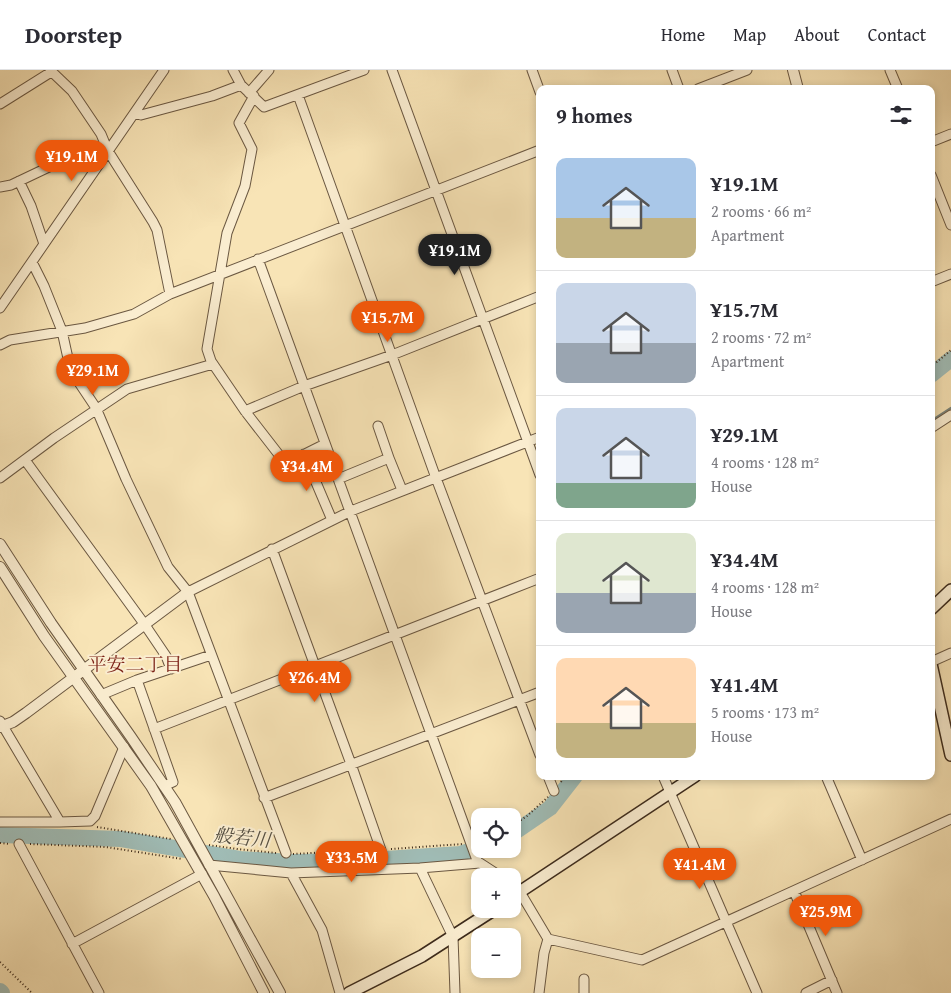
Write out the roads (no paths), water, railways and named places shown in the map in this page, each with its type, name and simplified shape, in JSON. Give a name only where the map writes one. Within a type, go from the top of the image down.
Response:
[{"type":"main road","points":[[935,605],[951,590]]},
{"type":"main road","points":[[935,681],[951,755]]},
{"type":"main road","points":[[521,887],[689,780]]},
{"type":"main road","points":[[349,993],[422,956],[481,918]]},
{"type":"street","points":[[0,308],[164,70]]},
{"type":"street","points":[[233,70],[241,85],[264,107],[364,70]]},
{"type":"street","points":[[270,70],[252,94],[240,123],[252,149],[244,186],[227,233],[207,349],[213,364],[245,411],[283,460],[304,454],[325,444]]},
{"type":"street","points":[[392,70],[536,464]]},
{"type":"street","points":[[532,70],[537,85]]},
{"type":"street","points":[[672,70],[678,85]]},
{"type":"street","points":[[708,85],[747,70]]},
{"type":"street","points":[[793,70],[797,85]]},
{"type":"street","points":[[890,70],[896,85]]},
{"type":"street","points":[[0,104],[51,71],[72,90],[101,134],[108,151],[156,230],[170,294]]},
{"type":"street","points":[[136,113],[141,115],[212,96],[241,85]]},
{"type":"street","points":[[298,95],[436,478],[536,745]]},
{"type":"street","points":[[935,140],[951,134]]},
{"type":"street","points":[[0,186],[11,185],[51,166],[108,151]]},
{"type":"street","points":[[0,345],[10,340],[85,328],[134,314],[170,294],[219,274],[536,152]]},
{"type":"street","points":[[20,181],[44,244]]},
{"type":"street","points":[[935,185],[951,225]]},
{"type":"street","points":[[258,259],[478,863]]},
{"type":"street","points":[[32,262],[62,331],[69,363],[78,381],[96,408],[150,532],[168,567],[188,592],[286,854]]},
{"type":"street","points":[[935,280],[951,274]]},
{"type":"street","points":[[245,411],[304,386],[536,298]]},
{"type":"street","points":[[0,478],[96,408],[127,388],[213,364]]},
{"type":"street","points":[[935,425],[951,415]]},
{"type":"street","points":[[378,426],[402,490]]},
{"type":"street","points":[[60,822],[1,725],[20,717],[188,592],[351,511],[536,439]]},
{"type":"street","points":[[304,454],[332,520]]},
{"type":"street","points":[[338,479],[389,458]]},
{"type":"street","points":[[25,460],[145,625],[166,656],[171,669]]},
{"type":"street","points":[[0,544],[83,671],[164,786],[280,993]]},
{"type":"street","points":[[272,549],[352,764],[381,850]]},
{"type":"street","points":[[0,567],[44,636],[150,786],[194,859],[264,993]]},
{"type":"street","points":[[154,729],[536,580]]},
{"type":"street","points":[[935,661],[951,653]]},
{"type":"street","points":[[100,695],[137,680],[211,655]]},
{"type":"street","points":[[137,680],[172,782],[164,786]]},
{"type":"street","points":[[264,798],[536,694]]},
{"type":"street","points":[[0,822],[90,822],[95,816],[124,747]]},
{"type":"street","points":[[550,780],[554,791]]},
{"type":"street","points":[[665,780],[757,993]]},
{"type":"street","points":[[828,780],[862,860]]},
{"type":"street","points":[[521,900],[548,939],[642,960],[951,819]]},
{"type":"street","points":[[19,844],[99,993]]},
{"type":"street","points":[[207,862],[291,873],[420,868],[478,863],[488,868]]},
{"type":"street","points":[[420,868],[452,937],[455,993]]},
{"type":"street","points":[[291,873],[322,930],[340,993]]},
{"type":"street","points":[[72,944],[202,874]]},
{"type":"street","points":[[794,891],[837,993]]},
{"type":"street","points":[[539,993],[544,953],[548,939]]},
{"type":"street","points":[[584,979],[584,993]]},
{"type":"street","points":[[806,993],[832,980]]},
{"type":"waterway","name":"般若川","points":[[935,372],[951,359]]},
{"type":"waterway","points":[[935,418],[951,408]]},
{"type":"waterway","name":"般若川","points":[[521,828],[550,808],[572,780]]},
{"type":"waterway","name":"般若川","points":[[0,835],[121,839],[240,859],[293,862],[355,861],[460,854],[471,850]]},
{"type":"district","name":"平安二丁目","points":[[135,664]]}]
